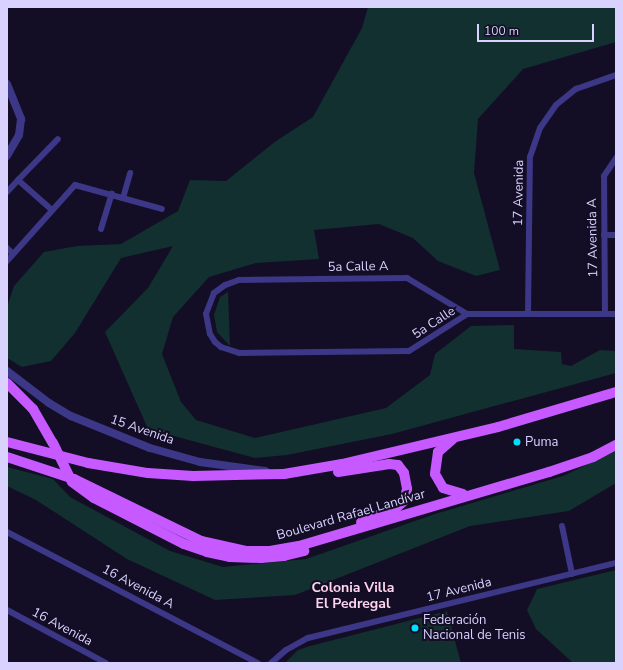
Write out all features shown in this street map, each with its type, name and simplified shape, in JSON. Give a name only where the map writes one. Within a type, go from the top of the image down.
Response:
[{"type":"main road","points":[[7,383],[38,416],[68,477],[79,489],[184,544],[223,556],[273,558],[304,551],[330,541],[339,534]]},
{"type":"main road","points":[[7,442],[94,464],[148,473],[193,476],[284,474],[314,470],[498,427],[616,392]]},
{"type":"main road","points":[[456,437],[438,452],[435,474],[439,483],[449,492],[469,494]]},
{"type":"main road","name":"Boulevard Rafael Landívar","points":[[7,457],[74,479],[201,541],[224,548],[247,551],[270,551],[339,534],[469,494],[549,472],[594,457],[616,444]]},
{"type":"main road","points":[[314,470],[336,472],[389,464],[398,465],[403,470],[407,489],[404,501],[397,507],[364,519],[350,530]]},
{"type":"street","name":"17 Avenida","points":[[528,314],[530,157],[540,128],[556,104],[576,89],[616,75]]},
{"type":"street","points":[[7,84],[21,119],[19,135],[7,156]]},
{"type":"street","points":[[7,192],[58,139]]},
{"type":"street","name":"17 Avenida A","points":[[605,314],[604,176],[614,161]]},
{"type":"street","points":[[123,198],[130,173]]},
{"type":"street","points":[[18,180],[52,210]]},
{"type":"street","points":[[7,261],[75,185],[162,209]]},
{"type":"street","points":[[101,229],[112,194]]},
{"type":"street","points":[[604,235],[616,235]]},
{"type":"street","points":[[7,248],[13,254]]},
{"type":"street","name":"5a Calle A","points":[[239,353],[221,347],[215,342],[210,334],[206,314],[214,293],[225,285],[238,280],[407,278],[467,314]]},
{"type":"street","name":"5a Calle","points":[[239,353],[409,351],[467,314],[616,314]]},
{"type":"street","name":"15 Avenida","points":[[7,371],[49,403],[71,416],[150,448],[200,462],[284,474]]},
{"type":"street","points":[[562,526],[572,574]]},
{"type":"street","name":"16 Avenida A","points":[[7,532],[258,663]]},
{"type":"street","name":"17 Avenida","points":[[271,663],[286,650],[308,638],[616,563]]},
{"type":"street","name":"16 Avenida","points":[[7,610],[106,663]]},
{"type":"green space","points":[[368,7],[616,7],[616,42],[523,69],[478,119],[474,173],[500,270],[476,276],[438,261],[413,238],[379,224],[314,230],[319,259],[256,263],[209,277],[173,317],[162,354],[181,402],[196,420],[255,438],[386,408],[430,375],[435,354],[471,326],[514,325],[514,349],[561,352],[562,364],[571,366],[600,350],[616,351],[616,373],[392,434],[287,455],[255,458],[148,429],[105,332],[148,288],[173,246],[121,258],[75,333],[51,361],[22,367],[7,358],[7,307],[14,286],[44,252],[77,246],[121,244],[178,211],[190,180],[226,181],[276,141],[313,117],[362,28]]},
{"type":"green space","points":[[228,292],[230,346],[217,332],[214,315],[220,297]]},
{"type":"green space","points":[[616,451],[616,483],[569,511],[470,526],[295,595],[215,600],[127,559],[36,500],[7,486],[7,467],[53,479],[70,497],[170,551],[223,567],[306,559],[435,514],[563,476]]},
{"type":"green space","points":[[616,570],[616,663],[573,663],[536,629],[527,610],[537,589]]},
{"type":"green space","name":"Federación Nacional de Tenis","points":[[447,611],[461,663],[285,663],[298,650],[310,646]]},
{"type":"place","name":"Puma","points":[[517,442]]},
{"type":"place","name":"Federación Nacional de Tenis","points":[[415,628]]},
{"type":"district","name":"Colonia Villa El Pedregal","points":[[353,596]]}]
